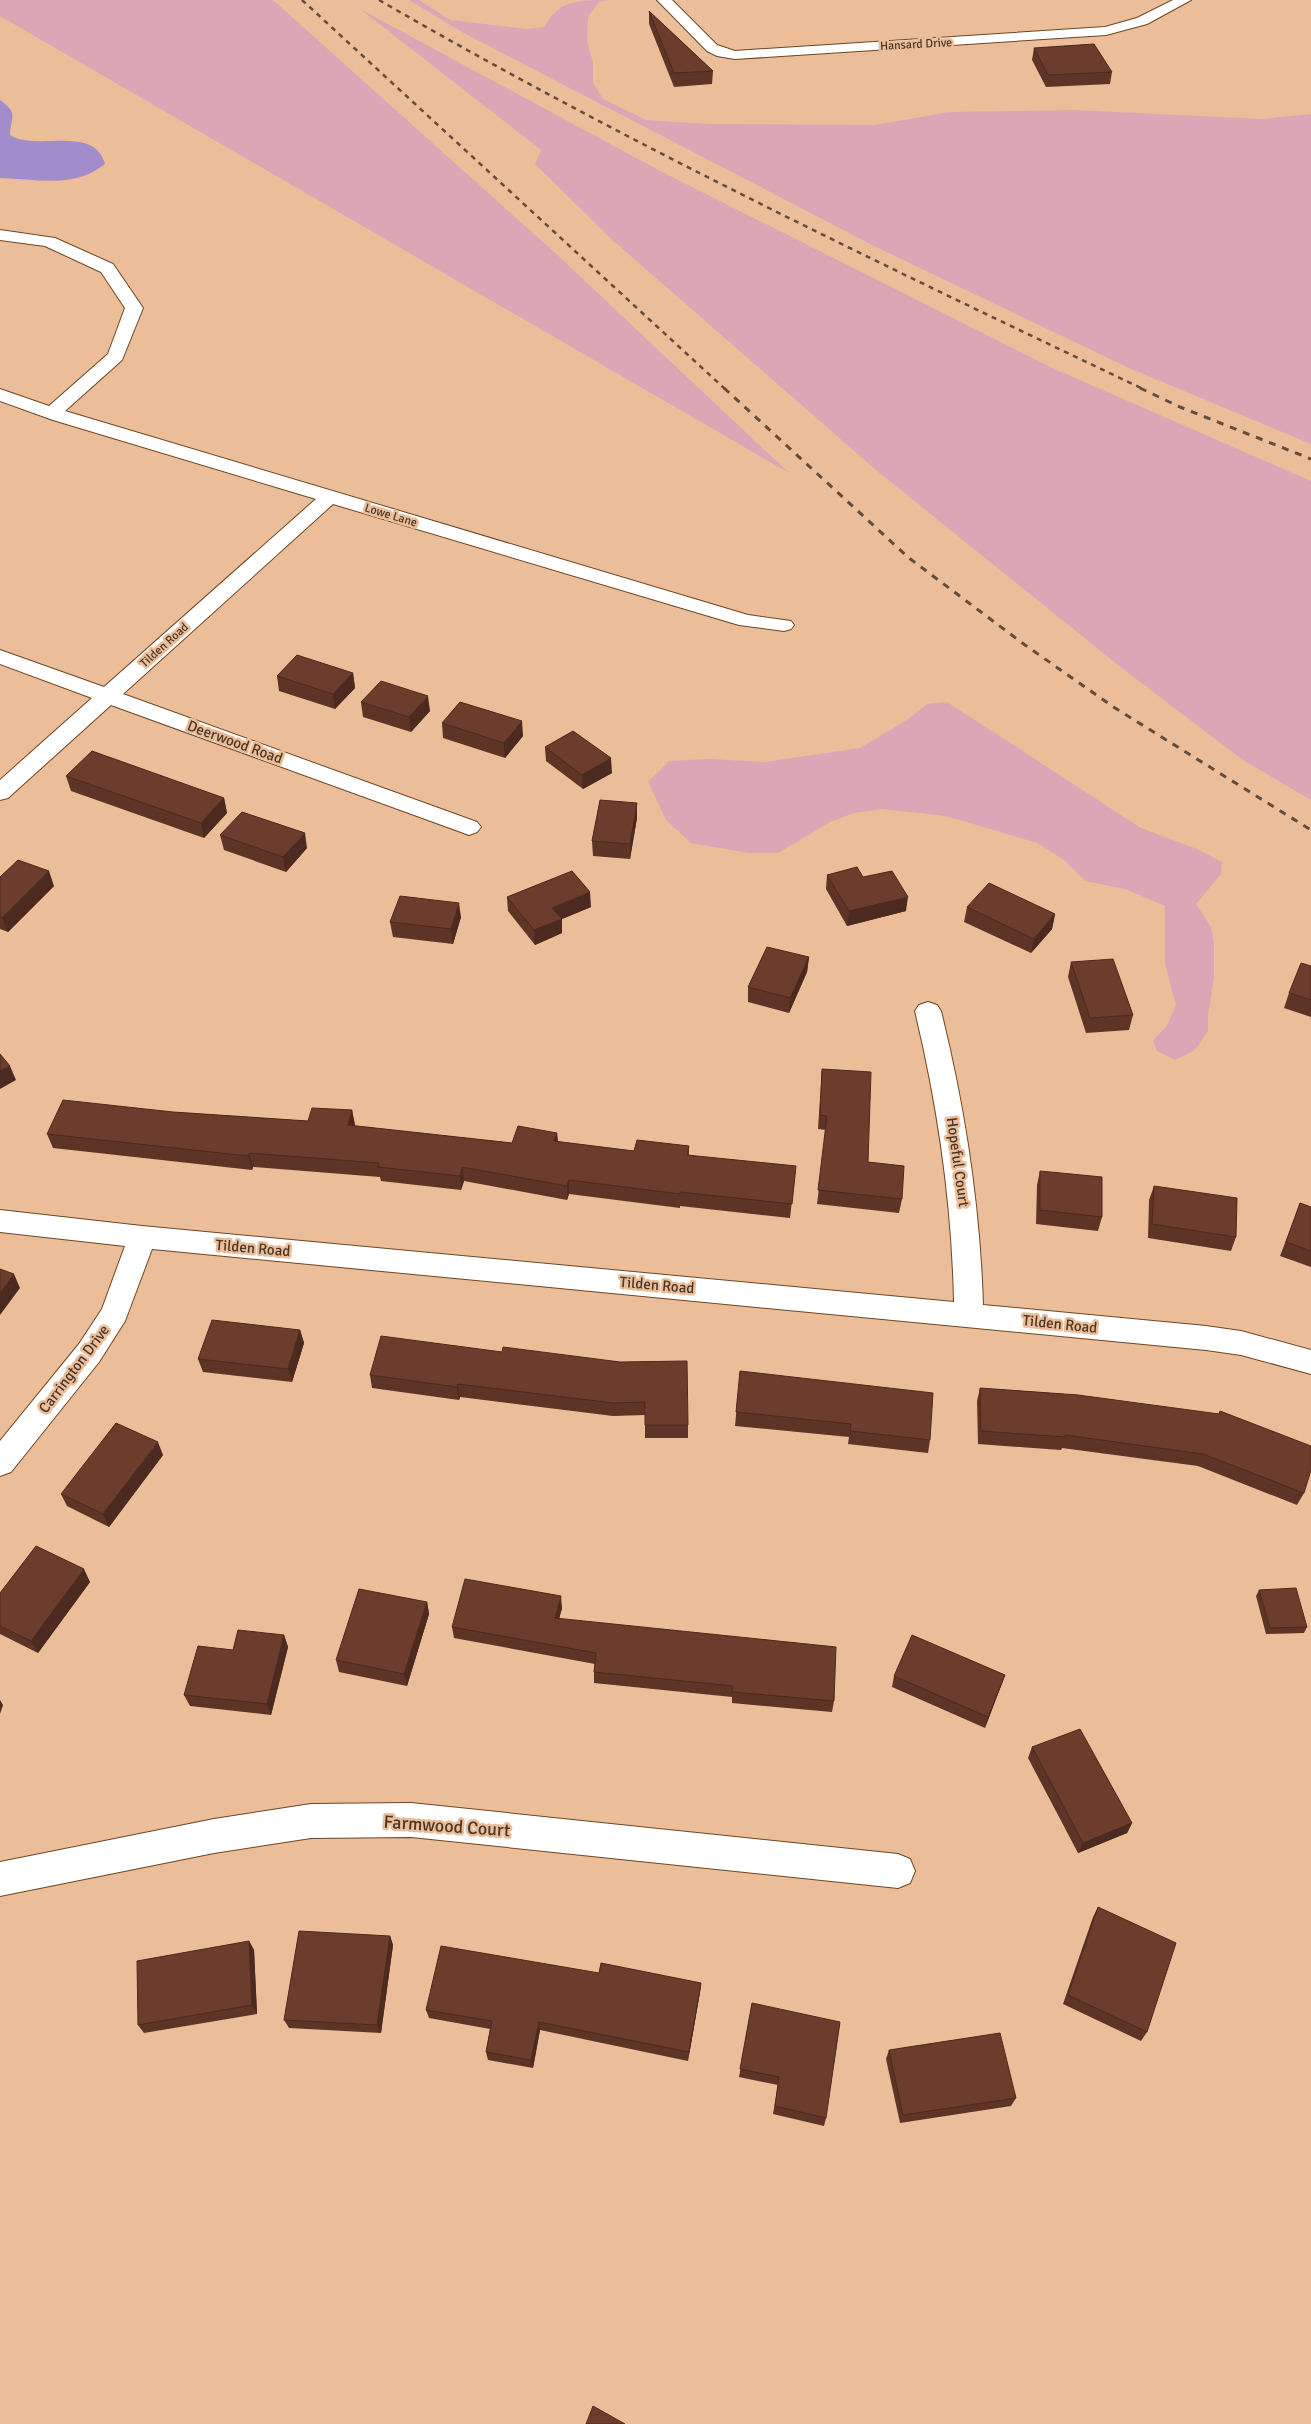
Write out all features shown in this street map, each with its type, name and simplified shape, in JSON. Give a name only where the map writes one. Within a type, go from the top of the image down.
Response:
[{"type":"street","name":"Hansard Drive","points":[[664,0],[712,48],[722,54],[735,56],[1106,31],[1142,21],[1184,0]]},
{"type":"street","points":[[0,235],[49,242],[107,268],[134,308],[116,356],[52,412]]},
{"type":"street","name":"Lowe Lane","points":[[0,395],[746,622],[784,625]]},
{"type":"street","name":"Tilden Road","points":[[0,793],[329,496]]},
{"type":"street","name":"Deerwood Road","points":[[0,658],[469,827]]},
{"type":"street","name":"Hopeful Court","points":[[928,1011],[946,1079],[965,1206],[969,1315]]},
{"type":"street","name":"Tilden Road","points":[[0,1221],[142,1237],[1206,1338],[1241,1343],[1311,1362]]},
{"type":"street","name":"Carrington Drive","points":[[0,1463],[89,1353],[115,1313],[142,1237]]},
{"type":"street","name":"Farmwood Court","points":[[0,1879],[214,1836],[311,1821],[411,1820],[898,1872]]},
{"type":"shaded area","points":[[0,0],[273,0],[553,251],[789,473],[0,16]]},
{"type":"shaded area","points":[[409,0],[419,0],[450,20],[527,29],[545,27],[556,11],[571,3],[588,0],[609,0],[599,2],[588,17],[587,39],[593,63],[593,83],[603,99],[646,120],[710,124],[875,125],[949,112],[1076,110],[1261,119],[1311,114],[1311,444],[1129,368],[874,246],[462,32]]},
{"type":"shaded area","points":[[360,9],[664,173],[1057,370],[1311,481],[1311,800],[1243,760],[1123,669],[876,470],[609,237],[535,164],[541,150]]},
{"type":"shaded area","points":[[0,100],[12,112],[10,135],[34,141],[77,142],[89,145],[99,152],[105,164],[93,172],[68,180],[42,181],[0,178]]},
{"type":"shaded area","points":[[947,702],[1141,828],[1197,849],[1222,862],[1221,874],[1196,904],[1211,927],[1214,943],[1214,977],[1208,1015],[1208,1031],[1195,1050],[1175,1060],[1157,1051],[1153,1040],[1167,1026],[1176,1005],[1165,964],[1165,906],[1125,889],[1085,881],[1064,860],[1037,843],[946,816],[882,809],[854,813],[832,821],[778,853],[748,853],[691,843],[666,820],[648,782],[669,761],[709,759],[765,762],[860,748],[907,720],[927,704]]},
{"type":"building","points":[[649,11],[713,71],[674,73]]},
{"type":"building","points":[[1094,44],[1112,72],[1048,75],[1034,48]]},
{"type":"building","points":[[297,655],[353,673],[333,694],[277,676]]},
{"type":"building","points":[[381,681],[428,696],[409,717],[361,702]]},
{"type":"building","points":[[460,702],[522,721],[504,743],[442,723]]},
{"type":"building","points":[[573,731],[611,758],[582,775],[545,747]]},
{"type":"building","points":[[92,751],[224,798],[201,823],[66,776]]},
{"type":"building","points":[[600,800],[637,803],[630,844],[592,841]]},
{"type":"building","points":[[242,812],[305,833],[283,857],[220,835]]},
{"type":"building","points":[[18,860],[49,871],[2,918],[0,917],[0,877]]},
{"type":"building","points":[[857,867],[863,877],[892,871],[908,897],[849,911],[827,875]]},
{"type":"building","points":[[572,871],[590,892],[552,908],[562,919],[534,930],[507,897]]},
{"type":"building","points":[[989,883],[1055,914],[1034,939],[967,907]]},
{"type":"building","points":[[400,896],[459,903],[451,929],[390,922]]},
{"type":"building","points":[[767,947],[809,957],[790,998],[748,987]]},
{"type":"building","points":[[1113,959],[1133,1015],[1090,1018],[1071,962]]},
{"type":"building","points":[[1301,963],[1311,966],[1311,1000],[1289,993]]},
{"type":"building","points":[[0,1054],[10,1066],[0,1071]]},
{"type":"building","points":[[822,1069],[871,1072],[868,1162],[904,1166],[902,1199],[818,1190],[827,1116],[820,1115]]},
{"type":"building","points":[[63,1100],[173,1112],[308,1121],[312,1108],[352,1110],[348,1125],[512,1143],[518,1126],[557,1133],[554,1141],[634,1151],[637,1140],[689,1146],[687,1155],[796,1166],[792,1204],[680,1192],[680,1194],[569,1180],[567,1186],[462,1167],[460,1176],[378,1167],[379,1163],[249,1153],[248,1156],[47,1134]]},
{"type":"building","points":[[1040,1171],[1102,1177],[1102,1217],[1040,1210]]},
{"type":"building","points":[[1154,1186],[1237,1198],[1236,1237],[1152,1224]]},
{"type":"building","points":[[1300,1203],[1311,1207],[1311,1251],[1286,1242]]},
{"type":"building","points":[[0,1269],[14,1274],[0,1293]]},
{"type":"building","points":[[212,1320],[300,1330],[288,1369],[198,1359]]},
{"type":"building","points":[[381,1336],[502,1352],[503,1347],[620,1362],[687,1361],[688,1425],[645,1425],[645,1402],[613,1403],[458,1384],[457,1387],[370,1375]]},
{"type":"building","points":[[740,1371],[933,1393],[930,1440],[850,1431],[851,1424],[736,1412]]},
{"type":"building","points":[[980,1388],[1078,1395],[1219,1414],[1220,1411],[1311,1446],[1311,1470],[1304,1493],[1203,1454],[1065,1435],[1065,1437],[981,1431]]},
{"type":"building","points":[[116,1423],[158,1442],[103,1514],[61,1494]]},
{"type":"building","points":[[36,1546],[84,1569],[31,1641],[0,1626],[0,1593]]},
{"type":"building","points":[[465,1579],[561,1596],[555,1618],[836,1647],[834,1701],[732,1692],[733,1686],[594,1672],[596,1653],[452,1627]]},
{"type":"building","points":[[1296,1588],[1307,1627],[1270,1628],[1259,1590]]},
{"type":"building","points":[[359,1589],[427,1602],[404,1674],[336,1660]]},
{"type":"building","points":[[238,1630],[284,1635],[267,1704],[184,1695],[198,1646],[233,1650]]},
{"type":"building","points":[[912,1635],[1005,1675],[988,1717],[894,1676]]},
{"type":"building","points":[[1080,1729],[1132,1823],[1083,1843],[1032,1747]]},
{"type":"building","points":[[1098,1907],[1176,1943],[1147,2032],[1068,1995]]},
{"type":"building","points":[[299,1931],[390,1936],[377,2025],[284,2020]]},
{"type":"building","points":[[249,1941],[252,2005],[138,2025],[137,1961]]},
{"type":"building","points":[[441,1946],[599,1973],[601,1963],[701,1983],[689,2052],[539,2022],[531,2060],[486,2052],[492,2021],[426,2010]]},
{"type":"building","points":[[752,2003],[840,2022],[826,2118],[775,2106],[779,2077],[740,2069]]},
{"type":"building","points":[[1000,2033],[1016,2098],[903,2115],[889,2050]]},
{"type":"building","points":[[593,2406],[625,2424],[586,2424]]},
{"type":"railway","points":[[302,0],[725,389]]},
{"type":"railway","points":[[379,0],[566,104],[757,202],[1143,389]]},
{"type":"railway","points":[[724,388],[909,558],[1025,645],[1115,708],[1311,830]]},
{"type":"railway","points":[[1140,388],[1180,407],[1311,459]]}]
